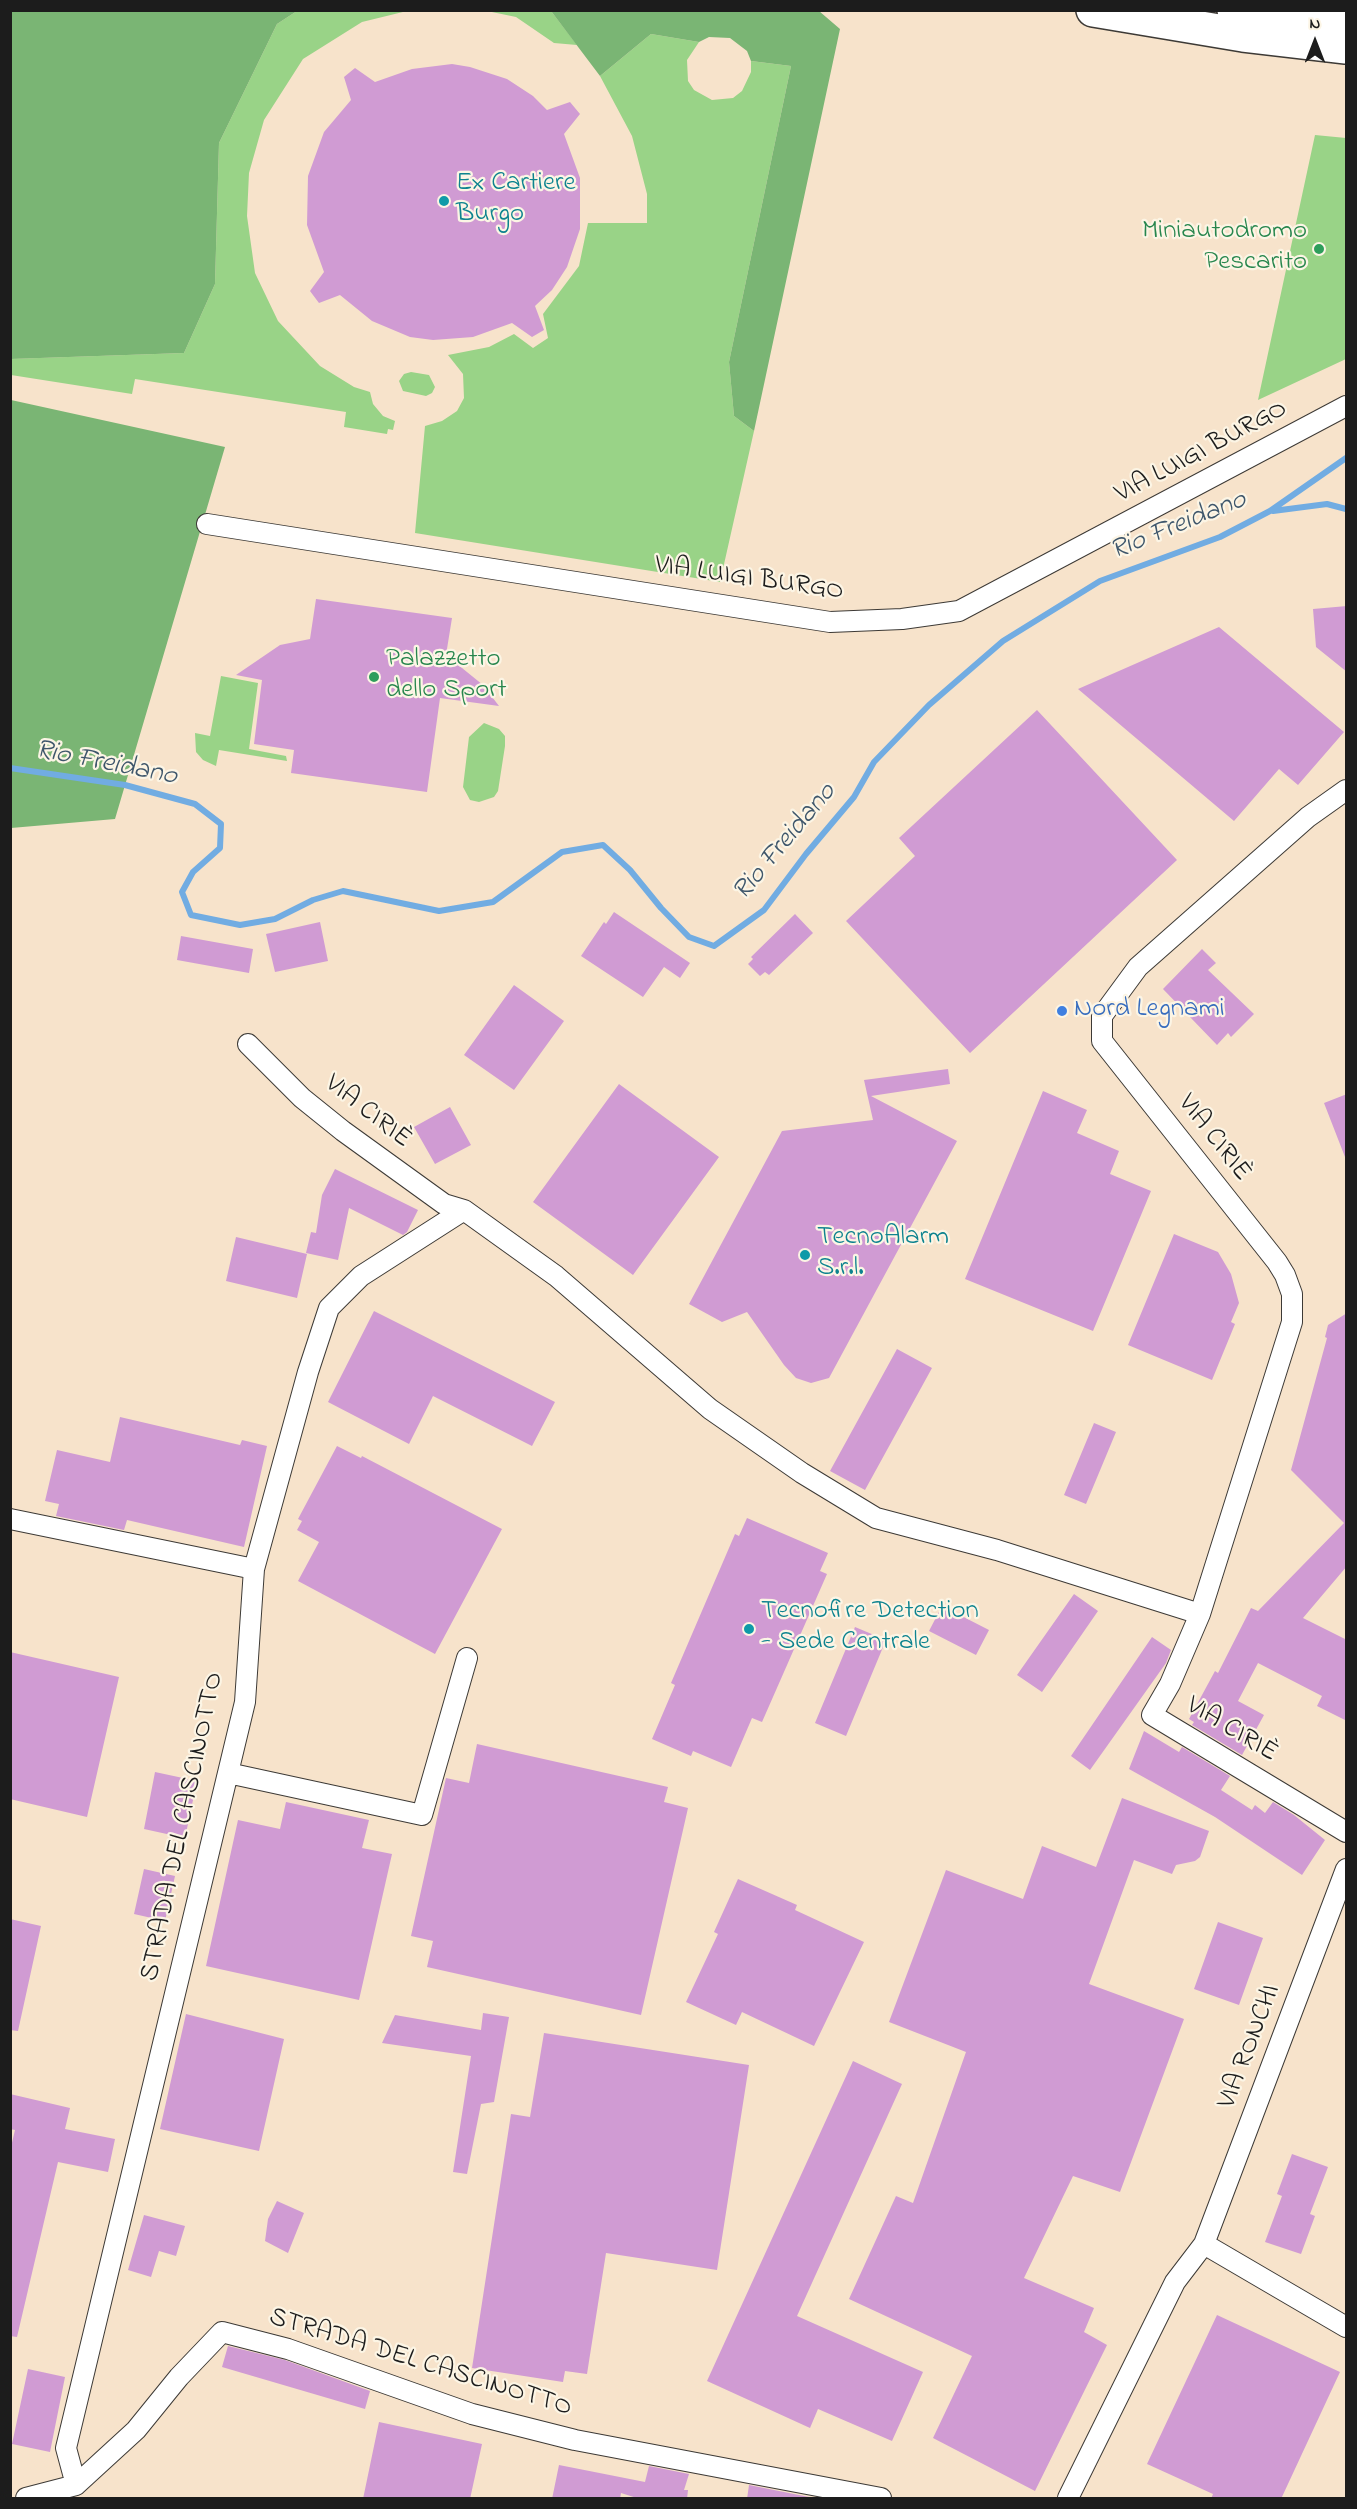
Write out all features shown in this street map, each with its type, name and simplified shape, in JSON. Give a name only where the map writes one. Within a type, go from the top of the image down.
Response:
[{"type":"highway","points":[[1093,10],[1243,35],[1347,47]]},
{"type":"highway","points":[[1234,10],[1347,23]]},
{"type":"street","name":"VIA LUIGI BURGO","points":[[207,524],[830,622],[902,619],[959,611],[1347,406]]},
{"type":"street","name":"VIA CIRIÈ","points":[[1347,790],[1308,817],[1138,967],[1102,1016],[1102,1041],[1277,1262],[1286,1275],[1292,1294],[1292,1322],[1200,1614],[1170,1684],[1152,1715],[1347,1832]]},
{"type":"street","name":"VIA CIRIÈ","points":[[248,1044],[302,1098],[342,1131],[444,1204],[464,1210],[556,1276],[710,1409],[802,1473],[876,1518],[997,1551],[1200,1614]]},
{"type":"street","name":"STRADA DEL CASCINOTTO","points":[[76,2485],[66,2448],[245,1702],[254,1569],[308,1372],[329,1308],[361,1276],[464,1210]]},
{"type":"street","points":[[10,1519],[254,1569]]},
{"type":"street","points":[[228,1773],[422,1815],[467,1658]]},
{"type":"street","name":"VIA RONCHI","points":[[1204,2244],[1346,1873]]},
{"type":"street","points":[[1068,2499],[1175,2282],[1204,2244],[1347,2327]]},
{"type":"street","name":"STRADA DEL CASCINOTTO","points":[[26,2499],[76,2485],[136,2430],[179,2377],[222,2332],[288,2349],[472,2414],[575,2440],[881,2499]]},
{"type":"green space","points":[[10,11],[297,11],[277,24],[219,143],[215,284],[184,353],[11,359]]},
{"type":"green space","points":[[297,11],[407,11],[362,22],[303,59],[264,120],[249,173],[247,216],[255,273],[278,321],[320,366],[354,387],[370,392],[373,404],[383,416],[395,421],[393,430],[388,429],[387,434],[344,427],[346,412],[135,379],[132,394],[11,375],[10,359],[184,353],[215,284],[219,143],[277,24]]},
{"type":"green space","points":[[487,11],[551,11],[577,45],[554,43],[516,17]]},
{"type":"green space","points":[[551,11],[819,11],[840,29],[754,431],[734,416],[729,362],[791,66],[751,61],[747,51],[730,38],[709,37],[699,42],[651,34],[600,76]]},
{"type":"green space","points":[[651,34],[699,42],[687,60],[688,81],[694,90],[712,100],[733,98],[742,91],[751,72],[751,61],[791,66],[729,362],[734,416],[754,431],[720,582],[415,533],[425,426],[442,421],[457,411],[464,398],[463,374],[448,355],[489,347],[514,334],[533,348],[548,338],[543,314],[579,266],[588,223],[647,223],[647,194],[632,136],[600,76]]},
{"type":"green space","name":"Miniautodromo Pescarito","points":[[1315,135],[1346,138],[1346,359],[1258,400]]},
{"type":"green space","points":[[411,372],[429,375],[435,387],[432,393],[426,396],[403,391],[399,381],[404,374]]},
{"type":"green space","points":[[11,400],[225,447],[115,819],[11,828]]},
{"type":"green space","points":[[221,676],[258,683],[249,749],[286,756],[287,761],[219,750],[216,766],[203,760],[196,752],[195,733],[210,736]]},
{"type":"green space","points":[[484,723],[499,729],[505,736],[505,746],[498,791],[494,797],[479,802],[470,800],[463,787],[469,737]]},
{"type":"building","name":"Ex Cartiere Burgo","points":[[452,64],[470,67],[507,79],[533,96],[547,110],[570,102],[580,114],[564,134],[580,178],[580,229],[567,267],[552,290],[535,306],[544,330],[532,337],[512,323],[473,337],[433,340],[410,337],[372,321],[340,295],[319,303],[310,291],[324,272],[307,225],[308,176],[324,132],[351,100],[344,77],[355,68],[375,82],[412,69]]},
{"type":"building","name":"Palazzetto dello Sport","points":[[316,599],[452,618],[446,655],[483,685],[499,706],[440,698],[427,792],[291,773],[294,750],[254,744],[262,680],[236,675],[280,645],[310,639]]},
{"type":"building","points":[[1347,606],[1347,672],[1316,647],[1313,609]]},
{"type":"building","points":[[1219,627],[1344,732],[1298,785],[1279,769],[1234,821],[1078,689]]},
{"type":"building","points":[[1037,710],[1177,860],[970,1053],[846,921],[915,856],[899,838]]},
{"type":"building","points":[[614,912],[690,963],[680,978],[664,967],[643,997],[581,956],[604,922],[606,924]]},
{"type":"building","points":[[795,914],[813,933],[769,975],[765,972],[760,976],[748,964],[753,959],[751,957]]},
{"type":"building","points":[[320,922],[328,961],[275,972],[266,934]]},
{"type":"building","points":[[181,936],[253,949],[249,973],[177,960]]},
{"type":"building","points":[[1202,949],[1216,963],[1208,970],[1254,1014],[1231,1037],[1228,1033],[1217,1045],[1163,989]]},
{"type":"building","points":[[514,985],[564,1021],[514,1090],[464,1055]]},
{"type":"building","name":"TecnoAlarm S.r.l.","points":[[948,1069],[950,1084],[871,1096],[957,1141],[829,1378],[811,1383],[796,1378],[784,1365],[747,1312],[722,1322],[689,1304],[782,1131],[873,1120],[864,1080]]},
{"type":"building","points":[[619,1084],[719,1157],[633,1275],[533,1202]]},
{"type":"building","points":[[1043,1091],[1087,1110],[1077,1133],[1119,1151],[1110,1174],[1151,1191],[1093,1331],[965,1279]]},
{"type":"building","points":[[1347,1094],[1347,1156],[1345,1157],[1324,1103]]},
{"type":"building","points":[[450,1107],[471,1145],[435,1164],[414,1127]]},
{"type":"building","points":[[335,1169],[418,1210],[407,1232],[403,1235],[349,1208],[338,1260],[306,1253],[311,1232],[316,1233],[322,1195]]},
{"type":"building","points":[[1174,1234],[1218,1252],[1231,1274],[1239,1303],[1231,1322],[1235,1324],[1212,1380],[1128,1345]]},
{"type":"building","points":[[236,1237],[307,1254],[297,1298],[226,1281]]},
{"type":"building","points":[[374,1311],[555,1402],[532,1446],[433,1396],[409,1444],[328,1402]]},
{"type":"building","points":[[1347,1313],[1347,1566],[1303,1618],[1347,1640],[1347,1721],[1317,1706],[1322,1696],[1258,1663],[1238,1701],[1264,1715],[1242,1755],[1192,1725],[1194,1722],[1189,1719],[1215,1671],[1218,1673],[1251,1608],[1258,1611],[1344,1523],[1291,1470],[1327,1338],[1325,1337],[1328,1325]]},
{"type":"building","points":[[897,1349],[932,1368],[865,1490],[830,1471]]},
{"type":"building","points":[[120,1417],[240,1445],[242,1440],[267,1446],[244,1547],[127,1520],[124,1530],[56,1516],[59,1504],[45,1501],[57,1450],[110,1462]]},
{"type":"building","points":[[1094,1423],[1116,1432],[1086,1504],[1064,1495]]},
{"type":"building","points":[[337,1446],[361,1458],[362,1456],[502,1529],[435,1654],[298,1581],[319,1542],[297,1530],[302,1521],[298,1519]]},
{"type":"building","name":"Tecnofire Detection - Sede Centrale","points":[[747,1518],[828,1553],[820,1571],[827,1574],[762,1722],[752,1718],[731,1767],[693,1751],[691,1756],[652,1739],[675,1685],[671,1683],[735,1534],[739,1536]]},
{"type":"building","points":[[1074,1594],[1098,1611],[1042,1692],[1017,1675]]},
{"type":"building","points":[[942,1606],[989,1630],[976,1655],[929,1631]]},
{"type":"building","points":[[855,1627],[886,1640],[846,1736],[815,1723]]},
{"type":"building","points":[[1152,1637],[1171,1650],[1166,1663],[1090,1770],[1071,1756]]},
{"type":"building","points":[[10,1652],[119,1677],[87,1817],[10,1799]]},
{"type":"building","points":[[1144,1731],[1179,1752],[1182,1747],[1230,1776],[1221,1790],[1252,1810],[1255,1805],[1265,1813],[1273,1802],[1294,1815],[1325,1840],[1302,1875],[1215,1817],[1129,1769]]},
{"type":"building","points":[[477,1744],[668,1787],[664,1802],[688,1808],[641,2015],[427,1967],[433,1941],[411,1936],[446,1778],[469,1783]]},
{"type":"building","points":[[155,1772],[197,1781],[185,1838],[144,1829]]},
{"type":"building","points":[[1122,1798],[1209,1831],[1200,1857],[1195,1861],[1176,1865],[1172,1874],[1134,1860],[1089,1984],[1184,2019],[1120,2192],[1073,2176],[1024,2278],[1094,2308],[1084,2332],[1107,2345],[1035,2491],[933,2438],[972,2356],[849,2299],[896,2196],[913,2203],[966,2052],[889,2022],[946,1870],[1023,1899],[1042,1846],[1096,1867]]},
{"type":"building","points":[[286,1802],[369,1820],[362,1848],[392,1854],[359,2000],[206,1966],[238,1820],[280,1829]]},
{"type":"building","points":[[144,1869],[175,1876],[165,1921],[134,1914]]},
{"type":"building","points":[[738,1879],[797,1905],[795,1910],[864,1942],[814,2046],[742,2012],[736,2025],[686,2002],[718,1934],[714,1932]]},
{"type":"building","points":[[10,1919],[41,1926],[18,2031],[10,2030]]},
{"type":"building","points":[[1218,1922],[1263,1938],[1239,2005],[1194,1989]]},
{"type":"building","points":[[483,2013],[509,2017],[494,2102],[481,2104],[467,2174],[453,2172],[471,2056],[382,2043],[395,2015],[481,2030]]},
{"type":"building","points":[[186,2014],[284,2039],[259,2151],[160,2129]]},
{"type":"building","points":[[544,2033],[749,2065],[717,2270],[606,2253],[587,2374],[565,2371],[563,2382],[472,2368],[511,2114],[530,2117]]},
{"type":"building","points":[[853,2061],[902,2084],[797,2316],[923,2372],[892,2441],[818,2409],[810,2428],[707,2381]]},
{"type":"building","points":[[10,2094],[70,2108],[65,2129],[115,2139],[108,2172],[58,2162],[17,2337],[10,2336],[10,2151],[15,2130],[10,2129]]},
{"type":"building","points":[[1292,2154],[1328,2167],[1310,2214],[1315,2216],[1301,2254],[1265,2242],[1282,2196],[1277,2194]]},
{"type":"building","points":[[277,2201],[304,2213],[288,2253],[265,2241],[268,2219]]},
{"type":"building","points":[[144,2215],[185,2226],[176,2256],[159,2251],[151,2277],[128,2270]]},
{"type":"building","points":[[1217,2315],[1340,2372],[1281,2499],[1211,2499],[1213,2494],[1147,2464]]},
{"type":"building","points":[[228,2346],[285,2360],[370,2391],[365,2409],[222,2367]]},
{"type":"building","points":[[28,2369],[65,2377],[50,2452],[12,2444]]},
{"type":"building","points":[[379,2422],[482,2444],[470,2499],[363,2499]]},
{"type":"building","points":[[559,2465],[645,2482],[649,2466],[689,2474],[684,2490],[688,2490],[687,2499],[640,2499],[621,2493],[620,2499],[552,2499]]},
{"type":"building","points":[[749,2485],[809,2497],[809,2499],[747,2499]]},
{"type":"waterway","name":"Rio Freidano","points":[[10,768],[125,785],[195,804],[221,824],[220,848],[193,872],[182,892],[191,915],[240,925],[275,919],[313,900],[343,891],[439,911],[493,902],[562,852],[603,845],[630,870],[661,908],[689,937],[714,946],[764,910],[806,854],[854,797],[874,762],[929,705],[1003,641],[1100,581],[1220,537],[1270,511],[1346,458]]},
{"type":"waterway","points":[[1273,511],[1327,504],[1346,509]]},
{"type":"place","name":"Ex Cartiere Burgo","points":[[444,201]]},
{"type":"place","name":"Miniautodromo Pescarito","points":[[1319,249]]},
{"type":"place","name":"Palazzetto dello Sport","points":[[374,677]]},
{"type":"place","name":"Nord Legnami","points":[[1062,1011]]},
{"type":"place","name":"TecnoAlarm S.r.l.","points":[[805,1255]]},
{"type":"place","name":"Tecnofire Detection - Sede Centrale","points":[[749,1629]]}]
